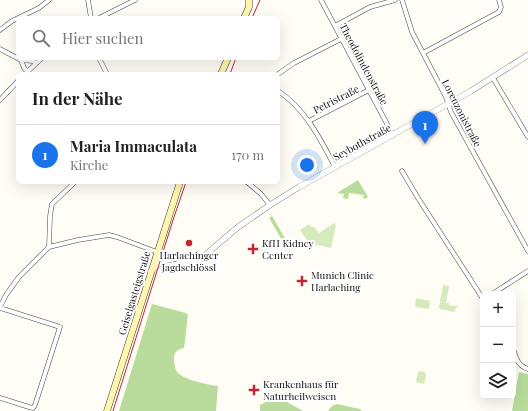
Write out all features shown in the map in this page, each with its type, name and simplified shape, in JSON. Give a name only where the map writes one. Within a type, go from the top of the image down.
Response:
[{"type":"main road","points":[[249,0],[249,7]]},
{"type":"main road","points":[[245,16],[253,0]]},
{"type":"main road","points":[[222,72],[227,60]]},
{"type":"main road","name":"Geiselgasteigstraße","points":[[107,411],[179,184]]},
{"type":"street","points":[[22,16],[39,8],[49,0]]},
{"type":"street","points":[[88,0],[91,16]]},
{"type":"street","points":[[103,16],[135,0]]},
{"type":"street","name":"Theodolindenstraße","points":[[321,0],[393,135]]},
{"type":"street","points":[[335,26],[370,7],[395,0]]},
{"type":"street","name":"Lorenzonistraße","points":[[402,0],[412,32],[446,97],[451,112],[528,251]]},
{"type":"street","points":[[423,53],[499,12],[501,7],[499,0]]},
{"type":"street","points":[[0,30],[12,20],[16,19]]},
{"type":"street","points":[[280,73],[294,63],[341,39]]},
{"type":"street","points":[[0,49],[16,57]]},
{"type":"street","name":"Seybothstraße","points":[[175,259],[188,263],[196,263],[238,228],[298,187],[448,104],[493,78],[528,55]]},
{"type":"street","points":[[26,72],[21,60],[33,61],[36,63]]},
{"type":"street","points":[[27,72],[40,60]]},
{"type":"street","points":[[100,60],[106,72]]},
{"type":"street","points":[[493,78],[528,136]]},
{"type":"street","points":[[0,100],[16,82]]},
{"type":"street","name":"Petristraße","points":[[309,121],[369,90]]},
{"type":"street","points":[[280,92],[292,102],[309,121],[335,167]]},
{"type":"street","points":[[402,171],[480,294]]},
{"type":"street","points":[[49,248],[52,204],[73,184]]},
{"type":"street","points":[[249,184],[261,194],[270,205]]},
{"type":"street","points":[[0,398],[33,408],[35,405],[60,328],[58,326],[0,307],[6,295],[19,277],[49,248],[78,240],[109,235],[175,259]]},
{"type":"street","points":[[151,271],[162,260],[175,259]]},
{"type":"street","points":[[497,291],[528,271]]},
{"type":"street","points":[[516,356],[521,367],[528,369]]},
{"type":"green space","points":[[358,180],[368,197],[365,199],[363,198],[364,195],[349,193],[348,199],[343,198],[344,194],[337,193]]},
{"type":"green space","points":[[272,216],[289,245],[286,247],[269,218]]},
{"type":"green space","points":[[334,223],[336,225],[331,248],[309,243],[300,230],[309,224],[319,233]]},
{"type":"green space","points":[[443,285],[449,286],[446,303],[449,303],[449,305],[458,305],[454,312],[440,309],[439,307]]},
{"type":"green space","points":[[416,298],[430,301],[429,309],[415,307]]},
{"type":"green space","points":[[152,304],[186,313],[188,315],[184,348],[177,351],[174,356],[175,368],[181,376],[191,380],[218,386],[216,411],[119,411]]},
{"type":"green space","points":[[418,372],[425,372],[426,376],[424,384],[416,382]]},
{"type":"green space","points":[[519,372],[528,374],[528,411],[512,411],[514,399],[516,399]]},
{"type":"green space","points":[[274,398],[282,399],[303,411],[260,411],[260,405]]},
{"type":"green space","points":[[337,404],[360,409],[362,411],[328,411],[332,406]]},
{"type":"shaded area","points":[[263,379],[278,384],[276,393],[271,391],[272,387],[262,383]]},
{"type":"tram line","points":[[253,16],[260,0]]},
{"type":"tram line","points":[[231,72],[235,60]]},
{"type":"tram line","points":[[113,411],[185,184]]},
{"type":"place","name":"Maria Immaculata","points":[[425,144]]},
{"type":"place","name":"Harlachinger Jagdschlössl","points":[[189,243]]},
{"type":"place","name":"KfH Kidney Center","points":[[253,249]]},
{"type":"place","name":"Munich Clinic Harlaching","points":[[302,281]]},
{"type":"place","name":"Krankenhaus für Naturheilweisen","points":[[254,390]]}]
